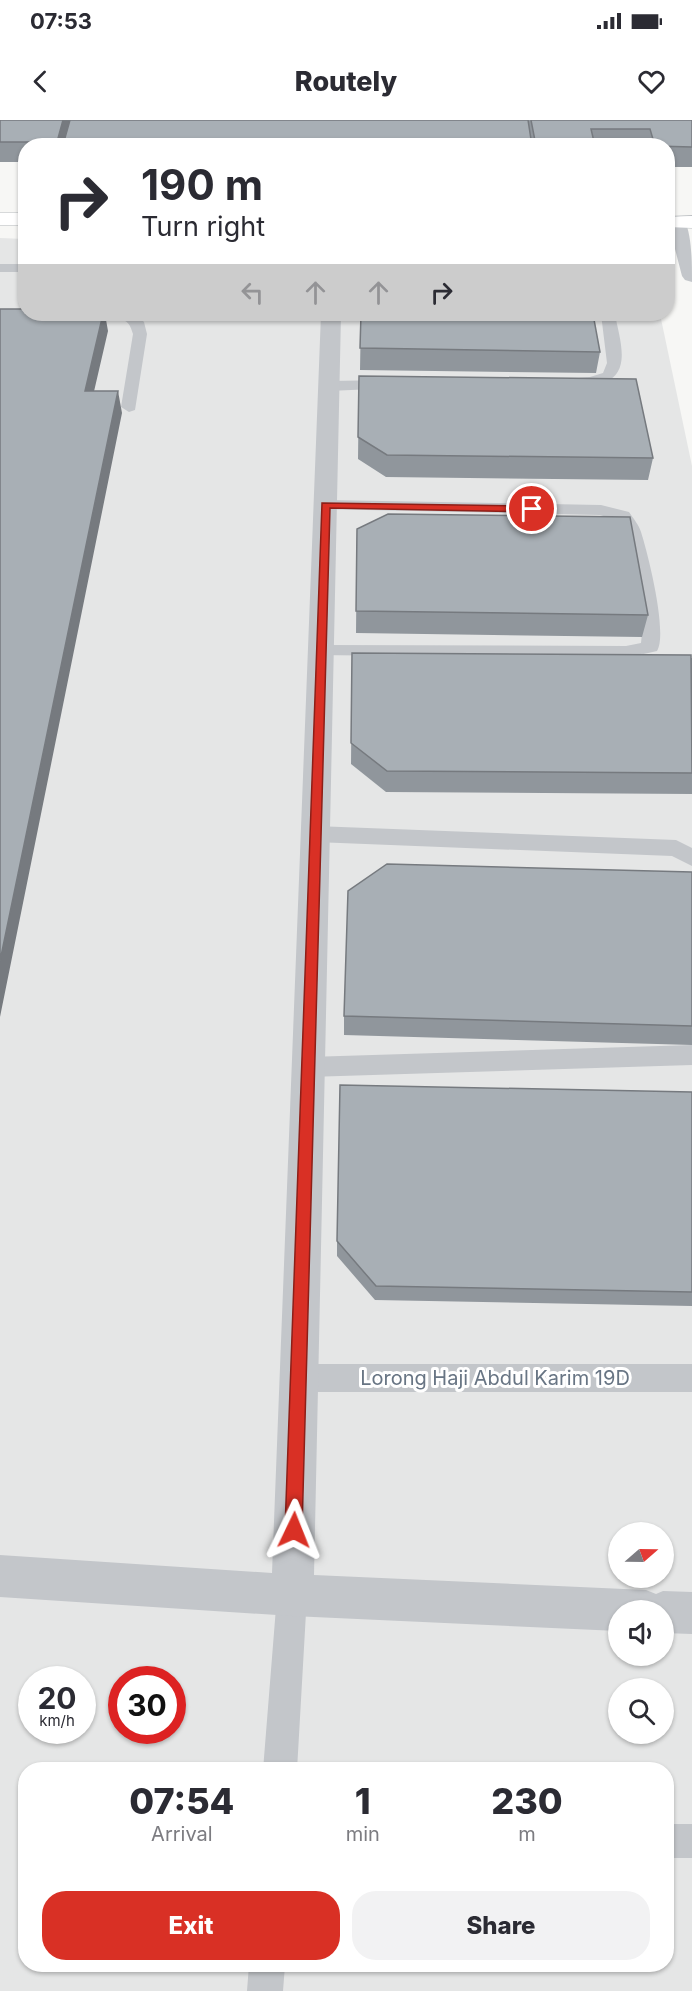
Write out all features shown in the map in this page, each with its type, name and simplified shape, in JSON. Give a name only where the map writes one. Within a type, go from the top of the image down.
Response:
[{"type":"main road","points":[[0,219],[18,219]]},
{"type":"street","points":[[679,222],[691,268]]},
{"type":"street","points":[[292,1595],[332,321]]},
{"type":"street","points":[[0,1576],[292,1595],[608,1609]]},
{"type":"street","points":[[674,1612],[692,1613]]},
{"type":"lane","points":[[0,268],[18,268]]},
{"type":"lane","points":[[129,407],[140,334],[136,321]]},
{"type":"lane","points":[[556,383],[592,382],[609,375],[615,363],[609,321]]},
{"type":"lane","points":[[329,386],[401,385]]},
{"type":"lane","points":[[321,651],[626,652],[650,647],[652,623],[632,530],[623,516],[601,510],[326,505]]},
{"type":"lane","points":[[315,834],[676,848],[692,858]]},
{"type":"lane","points":[[308,1067],[692,1054]]},
{"type":"lane","name":"Lorong Haji Abdul Karim 19D","points":[[298,1378],[692,1378]]},
{"type":"lane","points":[[281,1762],[292,1595]]},
{"type":"lane","points":[[674,1841],[692,1842]]},
{"type":"lane","points":[[265,1991],[266,1972]]},
{"type":"shaded area","points":[[0,238],[18,239],[18,321],[661,321],[692,466],[692,1991],[0,1991]]},
{"type":"building","points":[[0,120],[63,120],[58,138],[18,138],[18,142],[0,142]]},
{"type":"building","points":[[70,120],[528,120],[531,138],[65,138]]},
{"type":"building","points":[[531,120],[692,120],[692,147],[675,147],[675,138],[653,138],[650,129],[591,129],[593,138],[534,138]]},
{"type":"building","points":[[0,309],[18,309],[18,321],[101,321],[85,391],[118,391],[0,961]]},
{"type":"building","points":[[361,321],[594,321],[600,352],[360,348]]},
{"type":"building","points":[[359,376],[636,379],[653,458],[387,455],[358,437]]},
{"type":"building","points":[[388,514],[630,517],[648,615],[356,611],[357,529]]},
{"type":"building","points":[[352,653],[691,655],[692,773],[387,771],[351,743]]},
{"type":"building","points":[[387,864],[692,872],[692,1026],[344,1016],[348,891]]},
{"type":"building","points":[[340,1085],[692,1092],[692,1292],[376,1286],[337,1241]]},
{"type":"route","points":[[294,1530],[326,505],[532,509]]}]
